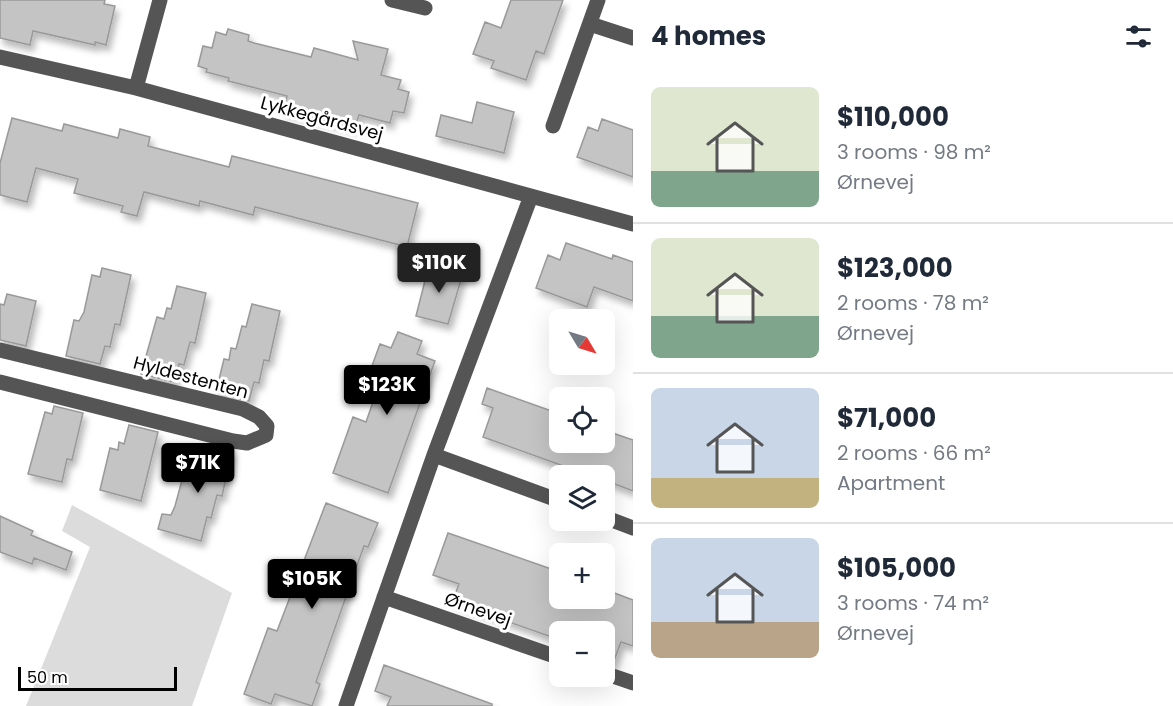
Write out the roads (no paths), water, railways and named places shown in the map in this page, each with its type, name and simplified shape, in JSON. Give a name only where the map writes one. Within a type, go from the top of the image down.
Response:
[{"type":"street","points":[[136,88],[160,0]]},
{"type":"street","points":[[392,0],[425,8]]},
{"type":"street","points":[[553,126],[598,0]]},
{"type":"street","points":[[590,24],[633,38]]},
{"type":"street","name":"Lykkegårdsvej","points":[[0,57],[136,88],[633,224]]},
{"type":"street","points":[[346,706],[434,455],[531,196]]},
{"type":"street","name":"Hyldestenten","points":[[0,350],[243,409],[259,417],[267,426],[266,435],[247,443],[233,441],[0,382]]},
{"type":"street","points":[[434,455],[549,497]]},
{"type":"street","points":[[615,521],[633,528]]},
{"type":"street","name":"Ørnevej","points":[[384,597],[549,654]]},
{"type":"street","points":[[615,677],[633,683]]}]
